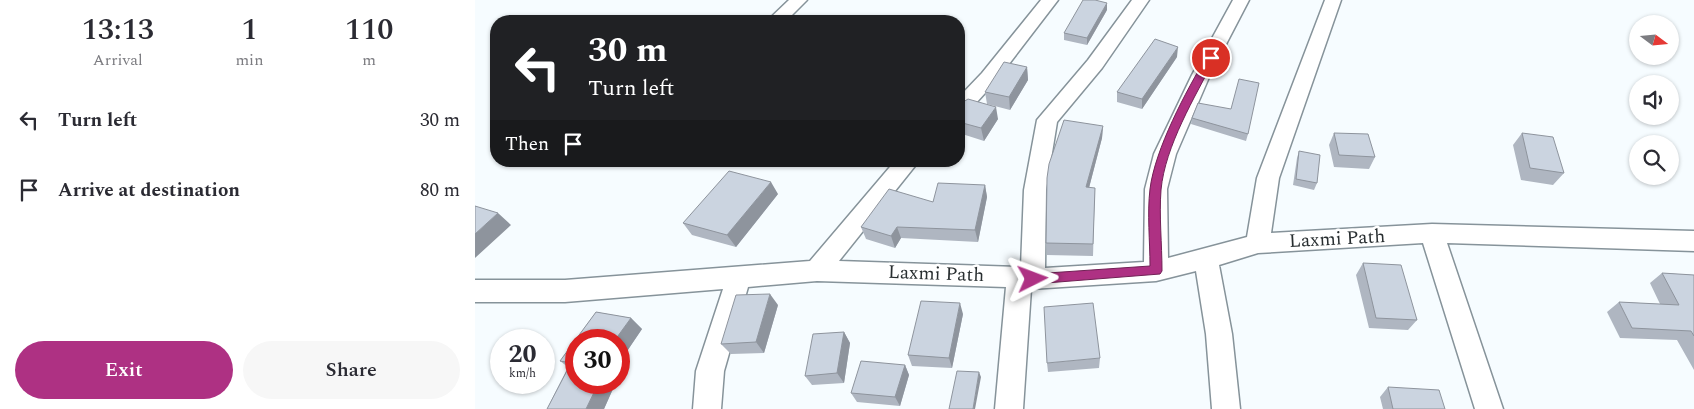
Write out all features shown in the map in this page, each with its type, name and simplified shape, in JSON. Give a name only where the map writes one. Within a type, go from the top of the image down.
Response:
[{"type":"street","points":[[783,15],[799,0]]},
{"type":"street","points":[[965,103],[989,77],[1050,0]]},
{"type":"street","points":[[1009,409],[1035,190],[1047,120],[1095,64],[1141,0]]},
{"type":"street","points":[[1156,271],[1156,189],[1165,154],[1197,83],[1241,0]]},
{"type":"street","points":[[1258,244],[1268,178],[1333,0]]},
{"type":"street","points":[[817,271],[902,167]]},
{"type":"street","points":[[1432,233],[1489,409]]},
{"type":"street","name":"Laxmi Path","points":[[475,291],[565,291],[817,271],[1026,278],[1156,271],[1258,244],[1432,233],[1694,241]]},
{"type":"street","points":[[1206,259],[1219,334],[1226,409]]},
{"type":"street","points":[[707,409],[710,371],[738,278]]},
{"type":"building","points":[[1083,0],[1107,3],[1087,38],[1064,33]]},
{"type":"building","points":[[1155,39],[1178,47],[1142,99],[1117,92]]},
{"type":"building","points":[[1004,62],[1027,67],[1009,97],[985,92]]},
{"type":"building","points":[[1239,79],[1259,83],[1248,134],[1192,118],[1198,103],[1231,109]]},
{"type":"building","points":[[968,99],[996,107],[981,128],[965,124],[965,101]]},
{"type":"building","points":[[1064,120],[1103,126],[1086,187],[1095,188],[1093,244],[1046,243],[1049,164]]},
{"type":"building","points":[[1334,133],[1368,134],[1375,157],[1339,155]]},
{"type":"building","points":[[1522,133],[1553,137],[1564,173],[1530,168]]},
{"type":"building","points":[[1299,151],[1320,155],[1317,183],[1296,179]]},
{"type":"building","points":[[729,171],[771,182],[727,235],[683,223]]},
{"type":"building","points":[[938,183],[985,185],[975,230],[897,227],[891,236],[861,227],[889,189],[933,202]]},
{"type":"building","points":[[475,206],[498,213],[475,234]]},
{"type":"building","points":[[1363,263],[1401,265],[1417,320],[1376,318]]},
{"type":"building","points":[[1662,273],[1694,275],[1694,336],[1691,331],[1632,328],[1619,302],[1679,305]]},
{"type":"building","points":[[770,294],[756,342],[721,344],[736,295]]},
{"type":"building","points":[[921,301],[960,303],[949,358],[908,355]]},
{"type":"building","points":[[1093,303],[1100,358],[1047,363],[1044,307]]},
{"type":"building","points":[[596,312],[631,318],[623,329],[584,329]]},
{"type":"building","points":[[844,332],[837,373],[805,376],[813,334]]},
{"type":"building","points":[[565,354],[565,362],[560,361]]},
{"type":"building","points":[[861,361],[905,365],[895,397],[851,393]]},
{"type":"building","points":[[957,371],[979,372],[973,409],[949,409]]},
{"type":"building","points":[[565,374],[565,394],[593,394],[586,409],[547,409]]},
{"type":"building","points":[[1388,387],[1439,390],[1445,409],[1393,409]]},
{"type":"route","points":[[1033,279],[1156,271],[1156,189],[1160,171],[1181,116],[1211,58]]}]
